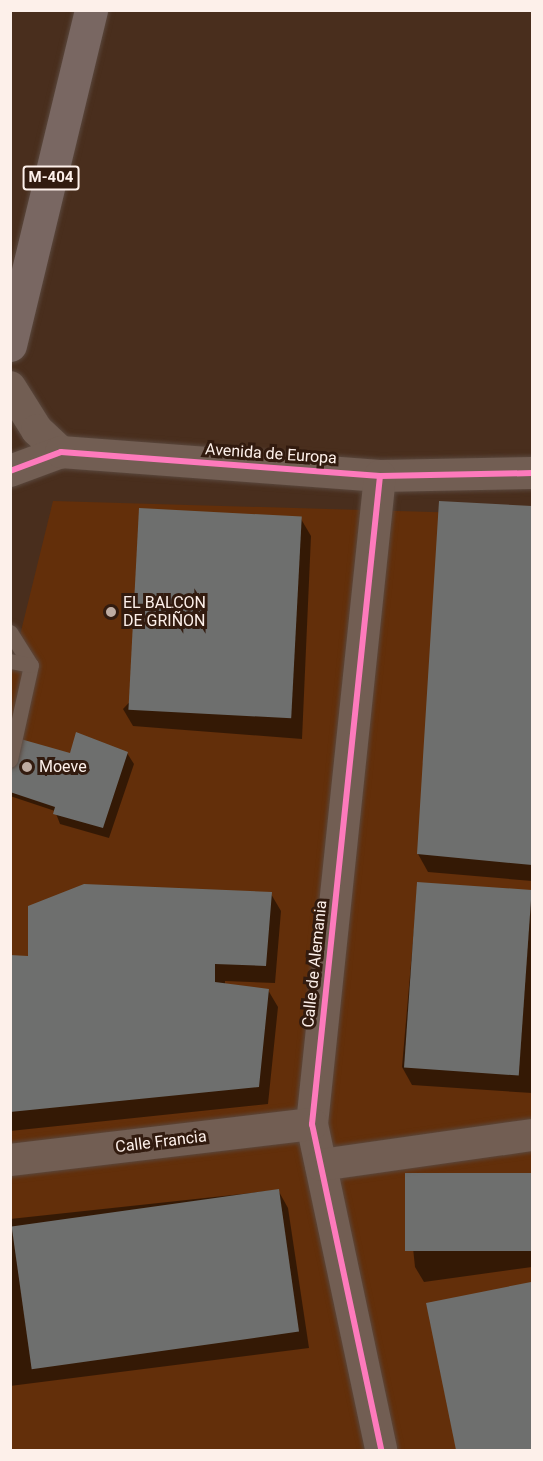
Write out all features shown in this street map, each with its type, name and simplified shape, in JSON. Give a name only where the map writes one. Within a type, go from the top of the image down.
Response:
[{"type":"main road","name":"M-404","points":[[10,345],[90,10]]},
{"type":"street","points":[[10,387],[38,430],[61,452]]},
{"type":"street","name":"Avenida de Europa","points":[[10,471],[61,452],[380,476],[532,473]]},
{"type":"street","name":"Calle de Alemania","points":[[380,476],[312,1124],[381,1450]]},
{"type":"street","name":"Calle Francia","points":[[10,1160],[312,1124]]},
{"type":"street","points":[[321,1165],[532,1135]]},
{"type":"lane","points":[[10,632],[31,665],[10,760]]},
{"type":"lane","points":[[10,661],[31,665]]},
{"type":"shaded area","points":[[53,501],[532,515],[532,1450],[11,1450],[10,676]]},
{"type":"building","points":[[439,501],[532,506],[532,865],[417,854]]},
{"type":"building","points":[[139,508],[302,517],[291,718],[128,710]]},
{"type":"building","points":[[76,732],[128,752],[103,828],[53,814],[55,807],[10,792],[10,736],[70,753]]},
{"type":"building","points":[[417,882],[532,890],[519,1076],[404,1068]]},
{"type":"building","points":[[84,884],[272,892],[266,966],[215,964],[215,982],[269,989],[259,1087],[10,1112],[10,955],[28,956],[28,906]]},
{"type":"building","points":[[405,1173],[532,1173],[532,1251],[405,1251]]},
{"type":"building","points":[[279,1189],[299,1332],[32,1369],[12,1227]]},
{"type":"building","points":[[531,1282],[532,1450],[456,1450],[426,1303]]},
{"type":"cycle path","points":[[10,471],[61,452],[380,476],[532,473]]},
{"type":"cycle path","points":[[380,476],[312,1124],[381,1450]]},
{"type":"place","name":"EL BALCON DE GRIÑON","points":[[111,612]]},
{"type":"place","name":"Moeve","points":[[27,767]]}]
